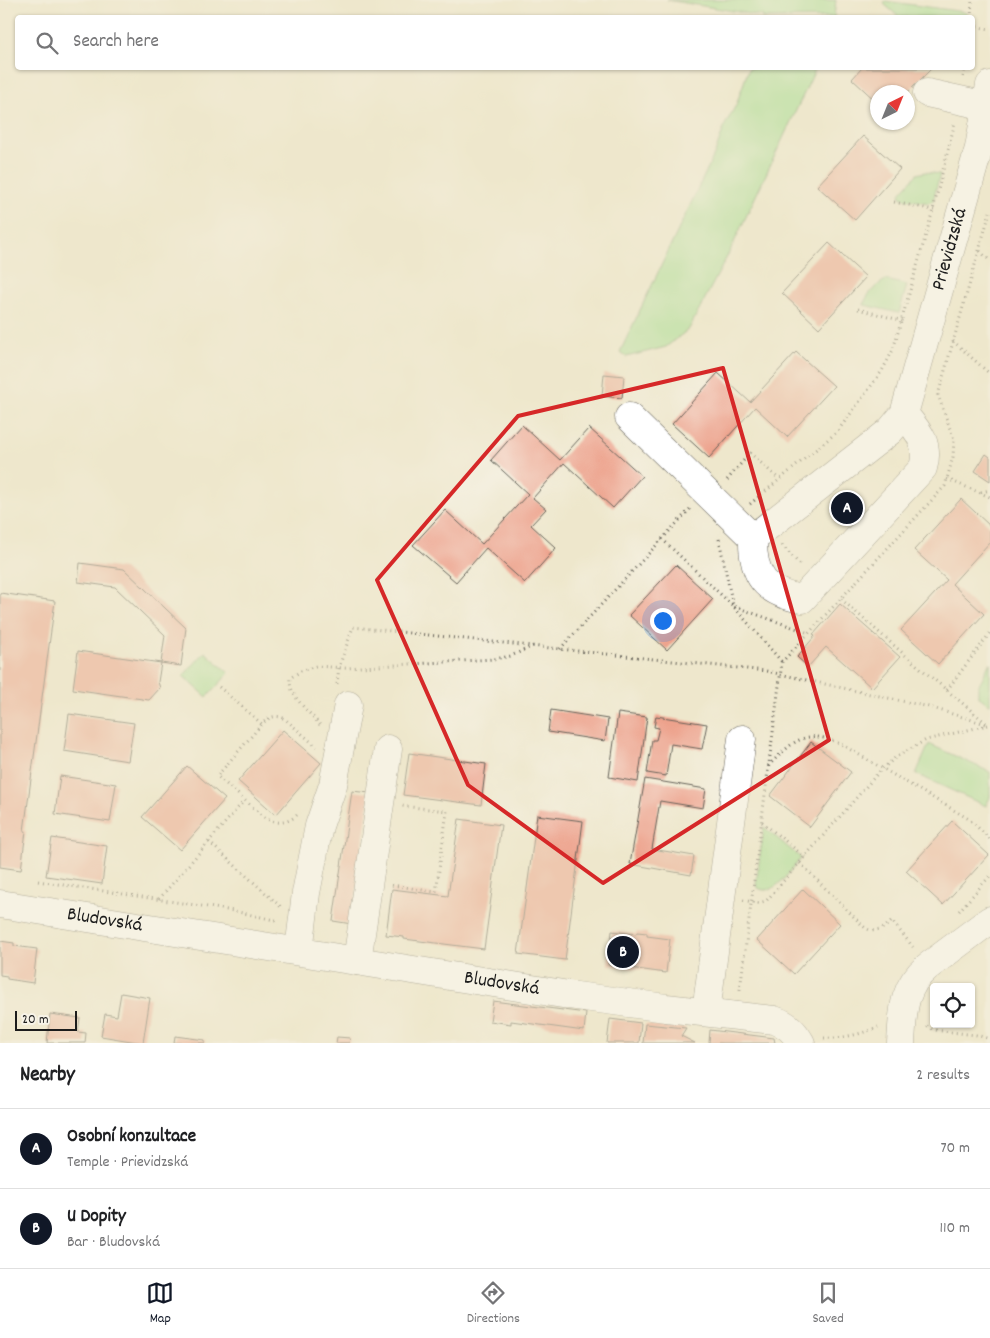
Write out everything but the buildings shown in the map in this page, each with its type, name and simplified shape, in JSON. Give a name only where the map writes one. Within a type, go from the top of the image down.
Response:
[{"type":"street","points":[[927,93],[960,100],[988,95]]},
{"type":"street","name":"Prievidzská","points":[[765,538],[890,431],[904,414],[979,148],[988,95]]},
{"type":"street","points":[[629,417],[711,497],[765,538],[753,557],[760,574],[768,586],[778,593],[802,598],[923,468],[926,457],[924,442],[904,414]]},
{"type":"street","points":[[299,951],[306,893],[317,835],[333,785],[342,696]]},
{"type":"street","points":[[706,1012],[742,739]]},
{"type":"street","points":[[356,960],[388,749]]},
{"type":"street","name":"Bludovská","points":[[0,904],[569,995],[766,1019],[783,1023],[810,1039]]},
{"type":"street","points":[[901,1043],[904,1005],[912,982],[927,967],[990,920]]},
{"type":"path","points":[[972,0],[972,15]]},
{"type":"path","points":[[975,26],[990,29]]},
{"type":"path","points":[[750,504],[836,432],[887,362],[896,341],[933,210],[960,100],[965,70]]},
{"type":"path","points":[[894,202],[961,215]]},
{"type":"path","points":[[858,309],[928,326]]},
{"type":"path","points":[[953,342],[990,374]]},
{"type":"path","points":[[560,649],[691,508],[697,507],[700,510],[750,453],[779,479]]},
{"type":"path","points":[[923,468],[990,497]]},
{"type":"path","points":[[979,493],[990,490]]},
{"type":"path","points":[[719,536],[733,606]]},
{"type":"path","points":[[765,538],[791,557],[989,725]]},
{"type":"path","points":[[662,539],[733,606],[782,662]]},
{"type":"path","points":[[733,606],[809,633]]},
{"type":"path","points":[[342,696],[339,668],[353,626],[756,670],[929,706],[989,725]]},
{"type":"path","points":[[947,690],[990,634]]},
{"type":"path","points":[[323,728],[289,684],[290,678],[301,671],[316,666],[339,668],[494,659],[511,656],[534,646]]},
{"type":"path","points":[[740,990],[780,674]]},
{"type":"path","points":[[219,687],[262,724]]},
{"type":"path","points":[[303,810],[291,820],[278,823],[265,818],[217,776],[262,724],[268,719],[279,716],[320,749]]},
{"type":"path","points":[[751,902],[766,901],[883,769],[896,757],[926,740],[989,725]]},
{"type":"path","points":[[768,766],[793,742],[806,737],[827,738],[839,743],[969,819],[990,839]]},
{"type":"path","points":[[159,899],[244,801]]},
{"type":"path","points":[[380,803],[447,811],[436,892],[390,884],[388,893]]},
{"type":"path","points":[[762,822],[805,857]]},
{"type":"path","points":[[209,842],[285,910]]},
{"type":"path","points":[[800,863],[869,931],[874,932],[886,927],[892,921],[916,951]]},
{"type":"path","points":[[962,917],[958,913],[990,876]]},
{"type":"path","points":[[732,987],[744,994]]},
{"type":"path","points":[[810,1039],[834,1038],[855,1034],[877,1028],[881,1025]]},
{"type":"path","points":[[924,1025],[934,1030],[976,1035],[990,1039]]},
{"type":"highlighted area","points":[[723,368],[829,740],[603,883],[468,785],[377,580],[518,416]]},
{"type":"green space","points":[[667,0],[836,0],[834,15],[757,15]]},
{"type":"green space","points":[[885,1],[965,12],[967,15],[897,15],[884,4]]},
{"type":"green space","points":[[748,70],[815,70],[729,253],[689,329],[666,347],[626,357],[620,352],[736,105]]},
{"type":"green space","points":[[925,172],[940,174],[933,201],[928,203],[901,198],[900,193],[917,174]]},
{"type":"green space","points":[[886,280],[907,285],[899,313],[864,305],[866,298],[872,291]]},
{"type":"green space","points":[[205,652],[229,673],[207,697],[183,676]]},
{"type":"green space","points":[[990,662],[990,705],[978,696],[978,687]]},
{"type":"green space","points":[[929,744],[990,772],[990,797],[986,806],[916,774]]},
{"type":"green space","points":[[764,827],[801,858],[782,881],[776,886],[763,890],[757,887],[756,883]]},
{"type":"place","name":"Osobní konzultace","points":[[847,508]]},
{"type":"place","name":"U Dopity","points":[[623,952]]}]
